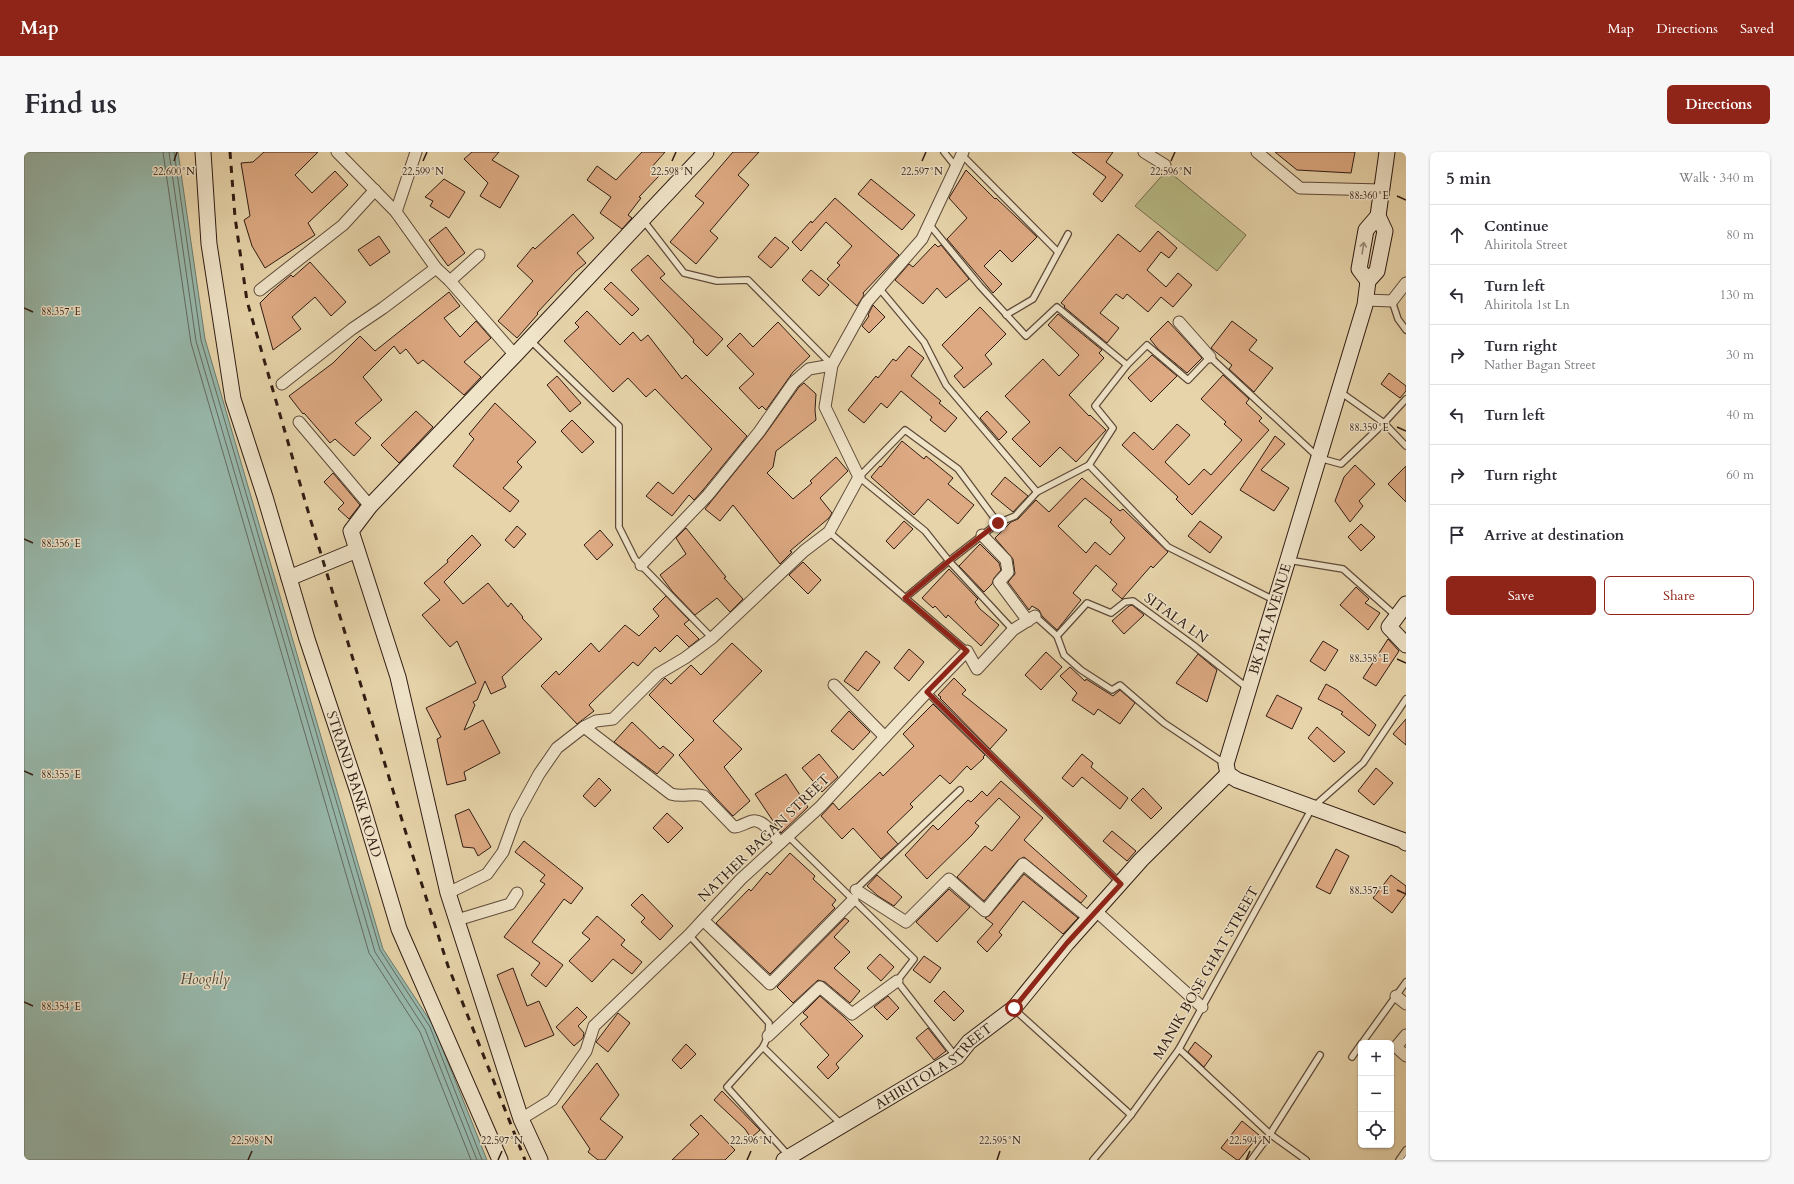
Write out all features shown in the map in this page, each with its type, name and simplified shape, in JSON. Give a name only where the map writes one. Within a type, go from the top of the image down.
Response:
[{"type":"main road","name":"STRAND BANK ROAD","points":[[203,152],[210,244],[233,399],[307,639],[358,792],[399,929],[500,1160]]},
{"type":"main road","points":[[540,1160],[521,1119],[448,893],[398,677],[351,531],[370,506],[530,340],[706,152]]},
{"type":"main road","name":"BK PAL AVENUE","points":[[1227,769],[1366,300],[1368,281],[1378,271],[1385,231],[1378,216],[1387,152]]},
{"type":"main road","points":[[289,578],[357,550]]},
{"type":"main road","points":[[1406,604],[1389,627],[1406,644]]},
{"type":"main road","points":[[1227,769],[1237,780],[1405,840]]},
{"type":"main road","name":"AHIRITOLA STREET","points":[[786,1158],[957,1057],[969,1042],[1014,1008],[1067,943],[1141,860],[1227,769]]},
{"type":"street","points":[[338,152],[396,212],[436,268],[450,281],[515,355]]},
{"type":"street","points":[[396,212],[416,152]]},
{"type":"street","points":[[1144,152],[1165,164]]},
{"type":"street","points":[[1257,152],[1300,188],[1382,190]]},
{"type":"street","points":[[448,893],[487,874],[503,852],[516,816],[539,774],[557,748],[584,727],[596,722],[614,719],[658,674],[685,658],[712,638],[804,551],[829,532],[859,477],[825,407],[832,365],[867,302],[922,239],[962,153]]},
{"type":"street","points":[[260,290],[343,225],[375,190]]},
{"type":"street","points":[[450,281],[479,254]]},
{"type":"street","points":[[282,384],[352,329],[383,308],[436,268]]},
{"type":"street","points":[[1366,300],[1392,301],[1406,283]]},
{"type":"street","points":[[1179,322],[1210,357]]},
{"type":"street","points":[[641,565],[708,494],[759,432],[794,382],[809,369],[832,365]]},
{"type":"street","points":[[299,422],[370,506]]},
{"type":"street","points":[[967,651],[977,669],[1013,630],[1031,618],[999,582],[1008,572],[1006,560],[982,535]]},
{"type":"street","name":"NATHER BAGAN STREET","points":[[521,1119],[552,1100],[586,1051],[594,1026],[689,935],[741,879],[821,806],[967,651]]},
{"type":"street","points":[[834,685],[885,737]]},
{"type":"street","points":[[584,727],[671,794],[678,797],[698,794],[704,796],[734,826],[737,827],[754,821],[759,822],[784,840]]},
{"type":"street","points":[[703,920],[770,984],[853,895],[906,922],[949,879],[985,912],[1023,864],[1092,915],[1202,1007]]},
{"type":"street","points":[[457,920],[510,904],[517,893]]},
{"type":"street","points":[[768,1036],[820,987],[852,1014],[897,981]]},
{"type":"street","points":[[1396,996],[1406,1004]]},
{"type":"street","points":[[1406,1035],[1396,1048],[1406,1056]]},
{"type":"lane","points":[[944,152],[956,167]]},
{"type":"lane","points":[[962,153],[1058,252]]},
{"type":"lane","points":[[642,220],[684,273],[717,281],[748,280],[832,365]]},
{"type":"lane","points":[[929,224],[980,286],[1026,336],[1058,307],[1127,365]]},
{"type":"lane","points":[[1006,315],[1033,299],[1068,234]]},
{"type":"lane","points":[[879,288],[924,342],[946,385],[1037,492]]},
{"type":"lane","points":[[1392,301],[1398,319],[1406,330]]},
{"type":"lane","points":[[530,340],[619,426],[619,528],[635,559],[712,638]]},
{"type":"lane","points":[[905,598],[998,523],[1016,516],[1037,492],[1089,465],[1113,428],[1095,406],[1127,365],[1147,344],[1188,380],[1210,357],[1319,458],[1340,464],[1384,423],[1406,399]]},
{"type":"lane","points":[[1339,391],[1384,423],[1406,446]]},
{"type":"lane","points":[[998,523],[958,469],[905,430],[859,477],[925,531],[949,561],[1013,630]]},
{"type":"lane","points":[[1089,465],[1168,547],[1276,600]]},
{"type":"lane","points":[[829,532],[967,651]]},
{"type":"lane","points":[[1288,560],[1343,569],[1396,616]]},
{"type":"lane","name":"SITALA LN","points":[[1057,636],[1087,603],[1111,613],[1125,602],[1133,601],[1193,645],[1245,686]]},
{"type":"lane","points":[[1031,618],[1057,636],[1064,655],[1081,670],[1112,690],[1120,684],[1164,723],[1227,769]]},
{"type":"lane","points":[[927,692],[1121,884]]},
{"type":"lane","name":"MANIK BOSE GHAT STREET","points":[[1092,1160],[1131,1115],[1179,1049],[1312,808],[1363,763],[1406,699]]},
{"type":"lane","points":[[853,895],[960,790]]},
{"type":"lane","points":[[784,840],[853,895],[914,959],[897,981],[957,1057]]},
{"type":"lane","points":[[689,935],[769,1023],[768,1036],[763,1047],[727,1087],[786,1158]]},
{"type":"lane","points":[[1364,1040],[1406,982]]},
{"type":"lane","points":[[1014,1008],[1131,1115]]},
{"type":"lane","points":[[763,1047],[842,1125]]},
{"type":"lane","points":[[1352,1057],[1358,1048]]},
{"type":"lane","points":[[1179,1049],[1270,1134],[1306,1160]]},
{"type":"lane","points":[[1250,1160],[1270,1134],[1320,1055]]},
{"type":"lane","points":[[1399,1160],[1406,1150]]},
{"type":"green space","points":[[1167,170],[1246,235],[1217,271],[1135,206]]},
{"type":"water","name":"Hooghly","points":[[24,152],[178,152],[205,339],[383,949],[433,1025],[487,1160],[24,1160]]},
{"type":"building","points":[[264,152],[318,152],[295,175],[312,193],[335,171],[348,185],[308,223],[315,235],[265,268],[252,246],[244,220],[250,216],[241,163],[253,162]]},
{"type":"building","points":[[472,152],[499,152],[492,160],[519,176],[500,208],[480,196],[488,183],[464,159]]},
{"type":"building","points":[[642,152],[665,152],[651,168],[659,176],[639,197],[641,198],[628,215],[632,218],[622,229],[600,213],[611,197],[587,180],[597,166],[616,180]]},
{"type":"building","points":[[733,152],[759,152],[738,175],[749,185],[710,231],[718,238],[696,264],[670,242],[704,203],[695,196]]},
{"type":"building","points":[[1072,152],[1113,152],[1106,162],[1123,175],[1102,202],[1093,194],[1106,177]]},
{"type":"building","points":[[1275,152],[1355,152],[1351,173],[1297,170]]},
{"type":"building","points":[[966,170],[1037,237],[1012,262],[1000,250],[984,266],[1002,284],[993,293],[947,239],[967,218],[949,198]]},
{"type":"building","points":[[444,179],[465,192],[449,218],[430,206],[433,201],[425,197]]},
{"type":"building","points":[[871,179],[915,215],[902,230],[858,194]]},
{"type":"building","points":[[835,198],[899,255],[863,293],[864,295],[857,306],[827,279],[840,265],[837,263],[852,246],[826,222],[801,251],[792,242]]},
{"type":"building","points":[[573,214],[594,238],[577,253],[586,263],[576,271],[537,313],[538,314],[517,338],[498,321],[533,281],[517,266],[533,247],[535,249]]},
{"type":"building","points":[[446,227],[465,253],[448,266],[429,240]]},
{"type":"building","points":[[1158,231],[1177,248],[1169,258],[1161,252],[1147,270],[1166,287],[1178,273],[1192,285],[1173,307],[1161,297],[1148,312],[1127,294],[1123,299],[1116,294],[1100,313],[1119,328],[1107,343],[1061,303],[1118,234],[1140,252]]},
{"type":"building","points":[[379,236],[390,252],[370,266],[358,250]]},
{"type":"building","points":[[775,237],[789,248],[771,268],[758,257]]},
{"type":"building","points":[[935,244],[938,247],[941,245],[969,279],[946,298],[937,288],[923,304],[895,280],[909,264],[913,267]]},
{"type":"building","points":[[648,255],[665,274],[660,278],[723,339],[707,356],[693,342],[694,340],[631,270]]},
{"type":"building","points":[[310,262],[346,302],[331,316],[315,297],[292,317],[301,329],[273,350],[260,303],[291,275],[293,277]]},
{"type":"building","points":[[811,270],[829,285],[819,296],[802,280]]},
{"type":"building","points":[[611,282],[639,309],[632,316],[604,289]]},
{"type":"building","points":[[449,292],[460,306],[444,318],[460,337],[476,321],[491,338],[464,362],[481,377],[464,395],[423,360],[418,364],[406,349],[400,354],[394,346],[363,377],[382,400],[355,423],[371,438],[354,456],[335,439],[330,443],[304,413],[303,414],[289,396],[333,363],[360,336],[375,351]]},
{"type":"building","points":[[873,305],[885,317],[869,333],[862,326],[869,316],[868,315]]},
{"type":"building","points":[[980,307],[1006,334],[985,355],[992,364],[964,388],[954,376],[963,368],[942,345]]},
{"type":"building","points":[[587,311],[620,345],[633,332],[641,341],[648,335],[682,379],[686,375],[747,436],[694,500],[689,495],[672,516],[646,496],[658,482],[673,494],[712,449],[655,389],[646,397],[628,378],[613,392],[564,341],[579,327],[575,323]]},
{"type":"building","points":[[1058,314],[1102,350],[1099,353],[1104,358],[1069,395],[1089,416],[1090,415],[1106,430],[1076,462],[1060,447],[1040,467],[1012,439],[1030,422],[1005,396],[1043,359],[1059,376],[1079,355],[1048,325]]},
{"type":"building","points":[[1168,321],[1202,358],[1187,373],[1158,349],[1150,339]]},
{"type":"building","points":[[1232,321],[1257,340],[1249,350],[1273,368],[1254,392],[1229,369],[1232,365],[1211,348]]},
{"type":"building","points":[[778,322],[810,356],[793,372],[766,410],[762,406],[759,409],[739,388],[754,374],[727,346],[740,333],[753,347]]},
{"type":"building","points":[[909,346],[924,358],[911,376],[941,401],[939,403],[957,418],[945,432],[930,420],[932,417],[901,391],[887,408],[881,403],[864,423],[848,410],[876,376],[878,378],[893,359],[896,361]]},
{"type":"building","points":[[1152,355],[1177,376],[1151,402],[1128,378]]},
{"type":"building","points":[[1389,373],[1406,386],[1406,391],[1400,398],[1381,384]]},
{"type":"building","points":[[1223,375],[1249,399],[1246,403],[1262,418],[1259,421],[1269,430],[1192,515],[1176,499],[1178,497],[1122,445],[1134,432],[1153,450],[1177,424],[1190,435],[1165,462],[1189,485],[1204,469],[1211,475],[1242,440],[1224,424],[1226,422],[1201,399]]},
{"type":"building","points":[[557,376],[581,403],[570,412],[547,385]]},
{"type":"building","points":[[804,383],[816,394],[816,420],[776,451],[773,467],[767,473],[793,499],[812,483],[810,481],[836,457],[848,471],[820,498],[832,513],[829,518],[790,551],[792,552],[780,564],[733,505],[720,521],[705,509],[764,436],[799,387]]},
{"type":"building","points":[[495,403],[536,442],[517,462],[522,467],[503,488],[519,501],[510,512],[453,466],[474,439],[469,434]]},
{"type":"building","points":[[416,411],[433,427],[399,463],[381,445]]},
{"type":"building","points":[[987,411],[1007,432],[999,440],[980,418]]},
{"type":"building","points":[[572,420],[594,442],[582,453],[561,431]]},
{"type":"building","points":[[1275,436],[1285,444],[1261,470],[1289,488],[1274,511],[1240,490]]},
{"type":"building","points":[[902,441],[924,459],[926,456],[953,478],[948,484],[974,505],[958,524],[928,499],[914,515],[871,477]]},
{"type":"building","points":[[1355,465],[1375,484],[1359,501],[1363,506],[1350,522],[1335,501],[1344,477]]},
{"type":"building","points":[[1406,466],[1406,502],[1388,484]]},
{"type":"building","points":[[333,473],[360,505],[349,519],[338,509],[344,503],[324,482]]},
{"type":"building","points":[[1005,477],[1028,496],[1013,512],[991,494]]},
{"type":"building","points":[[1082,478],[1120,511],[1123,509],[1168,552],[1153,568],[1151,566],[1122,599],[1112,590],[1117,584],[1096,565],[1073,593],[1081,600],[1057,630],[1042,616],[1039,610],[1032,606],[1029,610],[1008,582],[1015,574],[1013,559],[995,538],[1011,522],[1018,519],[1036,500],[1049,512]],"holes":[[[1085,498],[1112,520],[1110,522],[1125,538],[1110,555],[1095,542],[1086,553],[1058,526]]]},
{"type":"building","points":[[904,521],[913,529],[894,549],[886,541]]},
{"type":"building","points":[[1200,521],[1222,537],[1210,553],[1188,536]]},
{"type":"building","points":[[1361,524],[1375,537],[1361,551],[1348,537]]},
{"type":"building","points":[[517,526],[526,534],[514,548],[505,540]]},
{"type":"building","points":[[686,528],[726,577],[724,578],[743,599],[730,612],[717,598],[695,615],[672,591],[660,575],[686,554],[676,538]]},
{"type":"building","points":[[600,530],[613,545],[597,560],[584,545]]},
{"type":"building","points":[[472,535],[481,545],[444,582],[463,604],[488,583],[508,607],[511,603],[523,617],[522,618],[542,639],[502,677],[506,687],[491,694],[485,681],[477,700],[473,702],[475,705],[464,730],[483,720],[500,753],[464,772],[466,780],[447,785],[437,739],[441,737],[426,708],[476,683],[457,641],[450,647],[422,615],[440,600],[424,583],[448,562],[447,560]]},
{"type":"building","points":[[980,544],[999,563],[1001,570],[994,578],[992,584],[984,592],[959,566]]},
{"type":"building","points":[[803,562],[821,580],[808,594],[789,575]]},
{"type":"building","points":[[949,569],[978,599],[975,602],[980,609],[999,625],[981,646],[948,615],[946,618],[935,606],[933,608],[922,598]]},
{"type":"building","points":[[1356,587],[1369,599],[1365,603],[1380,613],[1368,630],[1340,605]]},
{"type":"building","points":[[666,596],[689,620],[684,624],[699,639],[689,647],[677,635],[660,652],[655,647],[638,666],[633,662],[589,705],[594,711],[577,724],[541,686],[556,671],[559,675],[591,643],[599,652],[625,625],[639,636],[659,616],[653,609]]},
{"type":"building","points":[[1132,605],[1144,615],[1124,634],[1112,621]]},
{"type":"building","points":[[1388,639],[1399,651],[1376,686],[1363,678]]},
{"type":"building","points":[[1323,641],[1338,650],[1325,671],[1310,661]]},
{"type":"building","points":[[732,643],[762,671],[713,721],[742,749],[724,767],[750,801],[733,816],[679,755],[694,740],[649,695],[665,678],[671,684],[691,665],[701,675]]},
{"type":"building","points":[[909,649],[924,662],[909,681],[894,668]]},
{"type":"building","points":[[866,651],[880,662],[858,691],[844,681]]},
{"type":"building","points":[[1046,652],[1062,667],[1041,690],[1025,675]]},
{"type":"building","points":[[1198,654],[1217,670],[1207,702],[1176,683]]},
{"type":"building","points":[[1070,667],[1085,681],[1086,679],[1113,696],[1120,690],[1135,703],[1120,724],[1098,709],[1094,715],[1072,700],[1077,693],[1060,676]]},
{"type":"building","points":[[954,678],[966,690],[962,694],[1007,730],[990,749],[938,695]]},
{"type":"building","points":[[1326,684],[1337,690],[1376,725],[1369,736],[1341,714],[1343,712],[1318,699]]},
{"type":"building","points":[[1277,695],[1302,708],[1292,729],[1266,716]]},
{"type":"building","points":[[933,704],[985,755],[983,757],[984,758],[971,770],[967,766],[950,784],[940,775],[910,804],[913,807],[887,832],[898,844],[881,859],[853,828],[842,839],[821,816],[833,803],[839,810],[880,772],[883,776],[914,746],[903,734]]},
{"type":"building","points":[[849,711],[870,732],[853,750],[831,731]]},
{"type":"building","points":[[1406,719],[1406,745],[1393,734]]},
{"type":"building","points":[[632,722],[660,749],[663,746],[674,755],[657,774],[614,742]]},
{"type":"building","points":[[1317,727],[1345,752],[1334,762],[1308,738]]},
{"type":"building","points":[[819,754],[838,777],[822,792],[802,768]]},
{"type":"building","points":[[1082,754],[1093,763],[1091,767],[1128,798],[1120,809],[1082,777],[1073,787],[1062,778]]},
{"type":"building","points":[[1376,768],[1393,783],[1374,805],[1358,791]]},
{"type":"building","points":[[786,774],[808,807],[781,833],[755,794]]},
{"type":"building","points":[[599,778],[611,790],[595,807],[583,796]]},
{"type":"building","points":[[1001,781],[1043,818],[1024,840],[1087,896],[1081,903],[1024,857],[1018,860],[984,901],[957,877],[985,846],[992,851],[1020,817],[999,798],[975,823],[979,826],[972,835],[927,879],[905,855],[933,825],[938,830],[968,800],[971,802],[982,791],[987,796]]},
{"type":"building","points":[[1143,788],[1162,808],[1151,819],[1131,800]]},
{"type":"building","points":[[469,809],[491,847],[478,856],[474,848],[463,847],[455,815]]},
{"type":"building","points":[[667,813],[683,828],[668,843],[653,828]]},
{"type":"building","points":[[1112,831],[1136,851],[1127,861],[1103,841]]},
{"type":"building","points":[[524,841],[583,888],[571,904],[564,899],[532,942],[563,965],[546,987],[531,975],[540,963],[504,937],[545,884],[540,881],[545,875],[515,852]]},
{"type":"building","points":[[1336,849],[1349,856],[1330,894],[1316,887]]},
{"type":"building","points":[[790,853],[815,876],[813,879],[836,900],[832,905],[835,908],[770,974],[716,923],[749,889],[751,891],[767,872],[770,875]]},
{"type":"building","points":[[1024,874],[1078,918],[1063,934],[1023,901],[999,932],[1002,935],[987,952],[977,942],[993,924],[985,918],[990,915]]},
{"type":"building","points":[[877,875],[902,897],[894,906],[878,896],[867,886]]},
{"type":"building","points":[[1391,875],[1406,886],[1406,894],[1392,913],[1373,898]]},
{"type":"building","points":[[949,889],[970,907],[937,942],[916,922]]},
{"type":"building","points":[[642,894],[673,926],[660,940],[641,922],[645,918],[631,905]]},
{"type":"building","points":[[597,916],[625,940],[621,945],[642,962],[632,974],[613,959],[592,982],[569,961],[590,939],[582,933]]},
{"type":"building","points":[[845,918],[849,921],[834,937],[850,952],[834,968],[860,991],[850,1003],[825,982],[818,980],[793,1003],[777,987]]},
{"type":"building","points":[[880,954],[894,967],[881,981],[867,968]]},
{"type":"building","points":[[924,956],[941,968],[930,983],[913,970]]},
{"type":"building","points":[[513,968],[527,1006],[539,1001],[554,1035],[525,1047],[497,975]]},
{"type":"building","points":[[944,991],[964,1011],[954,1021],[934,1001]]},
{"type":"building","points":[[820,996],[863,1036],[836,1064],[839,1068],[828,1079],[817,1067],[829,1055],[800,1024],[808,1017],[803,1013]]},
{"type":"building","points":[[888,996],[899,1008],[887,1020],[874,1007]]},
{"type":"building","points":[[577,1007],[587,1017],[578,1026],[584,1033],[583,1038],[574,1046],[556,1027]]},
{"type":"building","points":[[618,1013],[630,1023],[608,1052],[596,1042]]},
{"type":"building","points":[[928,1028],[946,1051],[934,1060],[916,1038]]},
{"type":"building","points":[[1195,1042],[1212,1056],[1204,1067],[1188,1052]]},
{"type":"building","points":[[686,1044],[696,1054],[681,1069],[672,1060]]},
{"type":"building","points":[[597,1063],[619,1095],[600,1119],[623,1137],[605,1160],[598,1160],[588,1152],[590,1149],[562,1107]]},
{"type":"building","points":[[722,1091],[760,1130],[751,1138],[745,1129],[714,1100]]},
{"type":"building","points":[[701,1115],[735,1150],[725,1160],[672,1160],[699,1134],[690,1125]]},
{"type":"building","points":[[1242,1121],[1259,1135],[1239,1160],[1237,1160],[1221,1148]]},
{"type":"railway","points":[[230,152],[235,217],[247,301],[310,518],[448,966],[525,1160]]},
{"type":"route","points":[[998,523],[905,598],[967,651],[927,692],[1121,884],[1067,943],[1014,1008]]}]
